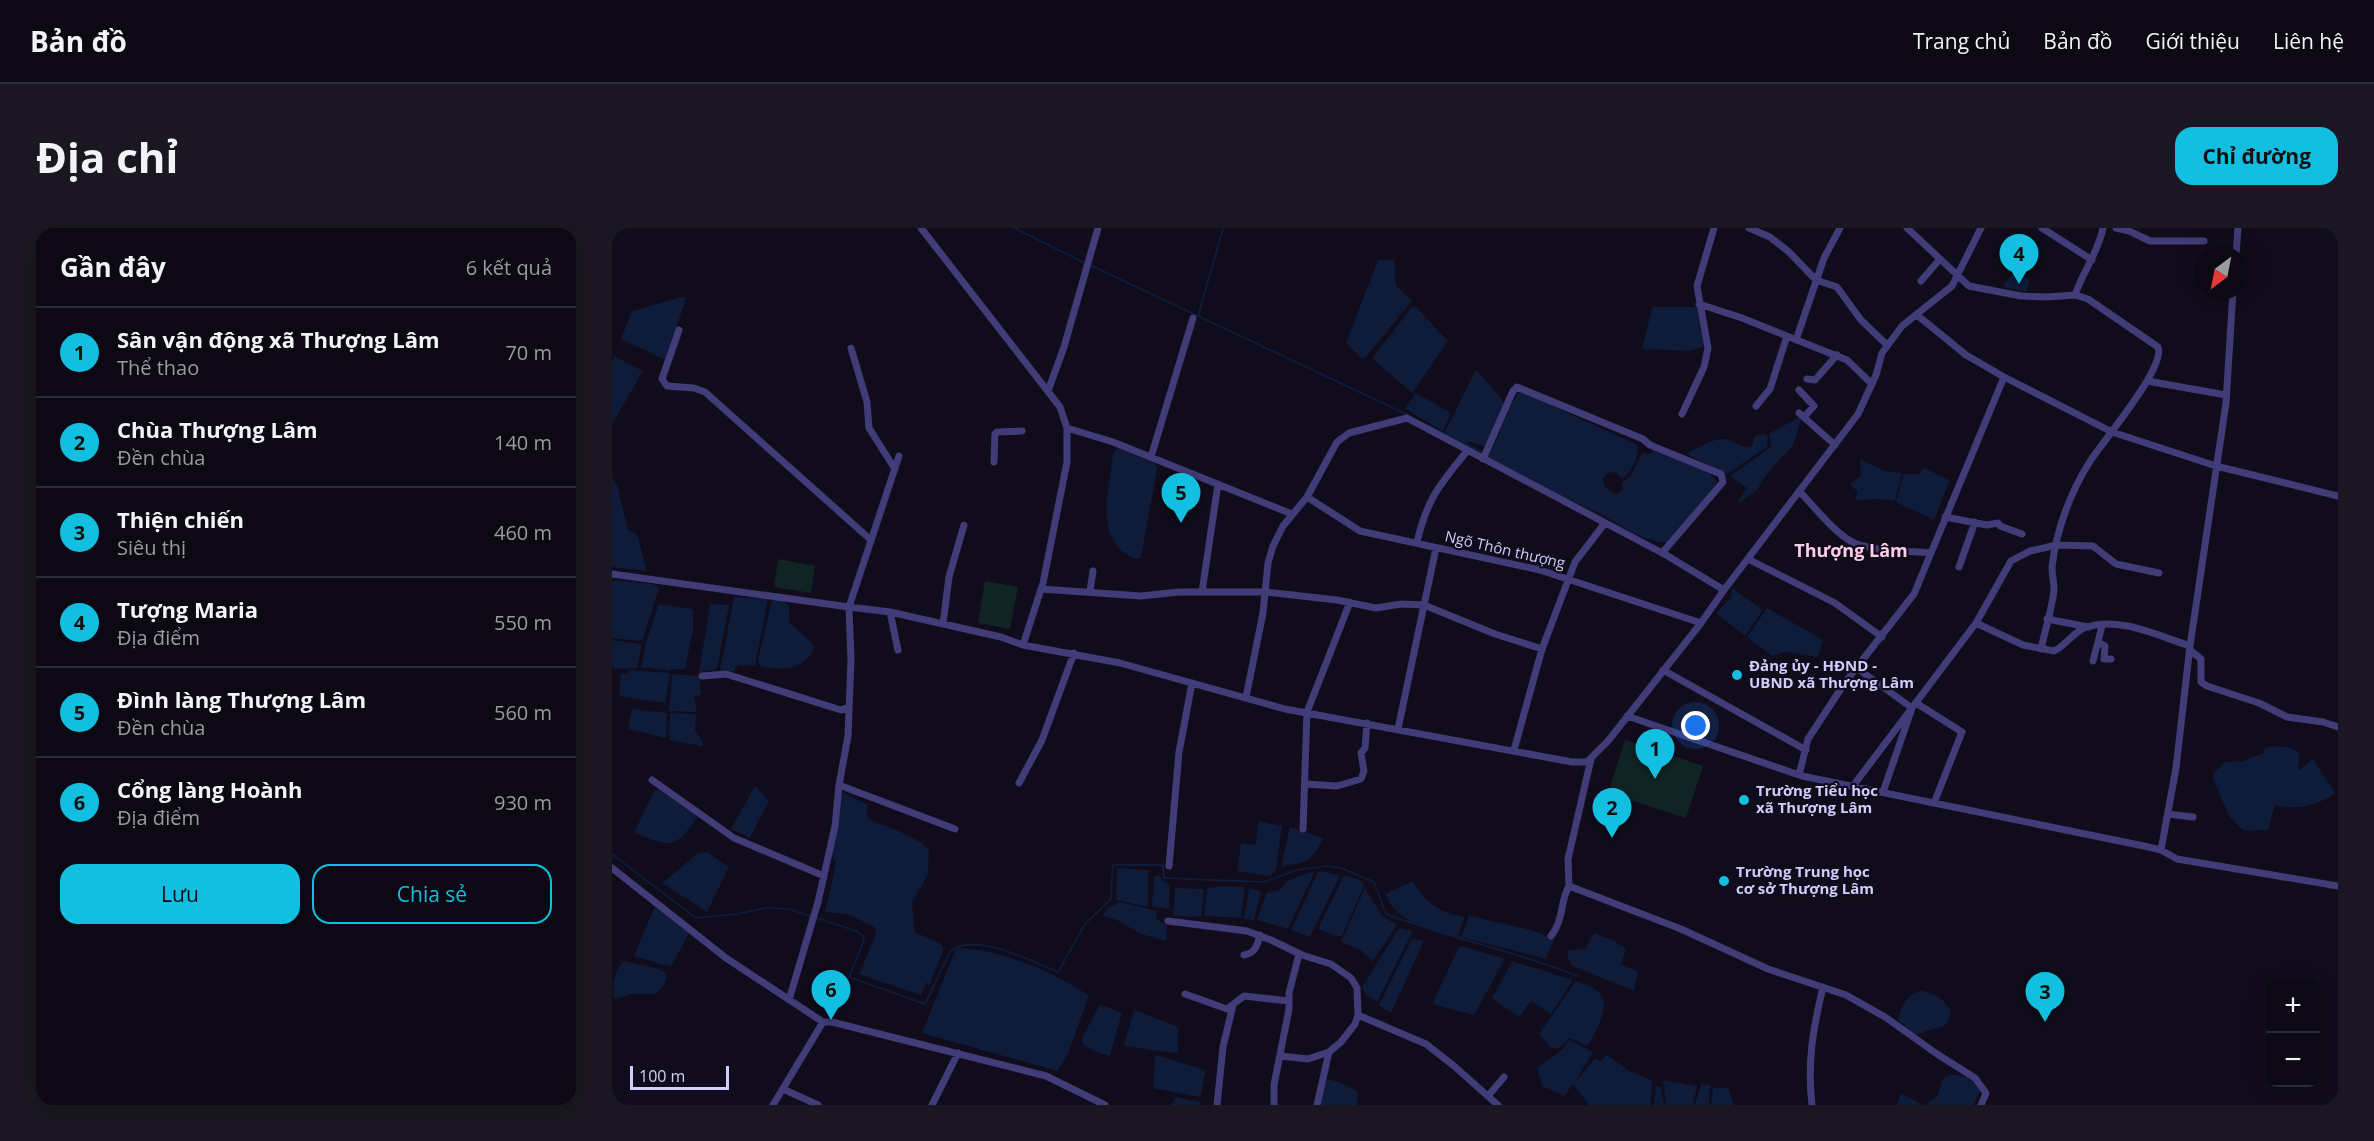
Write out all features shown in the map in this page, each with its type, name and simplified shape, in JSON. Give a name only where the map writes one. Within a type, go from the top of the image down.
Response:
[{"type":"street","points":[[921,228],[1060,407],[1067,428],[1067,462],[1041,589],[1023,645]]},
{"type":"street","points":[[1048,391],[1064,347],[1098,228]]},
{"type":"street","points":[[1682,414],[1704,367],[1708,348],[1696,286],[1714,228]]},
{"type":"street","points":[[1749,228],[1770,237],[1789,252],[1816,280],[1837,287],[1862,320],[1887,345]]},
{"type":"street","points":[[1796,340],[1824,258],[1840,228]]},
{"type":"street","points":[[1906,228],[1969,285],[1996,292],[2047,297],[2074,295],[2088,299],[2157,346],[2159,357],[2147,381],[2090,461],[2074,488],[2052,568],[2054,591],[2041,649]]},
{"type":"street","points":[[612,574],[890,612],[1001,637],[1023,645],[1074,653],[1307,712],[1572,762],[1587,762],[1608,741],[1701,623],[1858,414],[1887,345],[1902,326],[1952,286],[1980,228]]},
{"type":"street","points":[[2042,228],[2092,260]]},
{"type":"street","points":[[2074,295],[2085,268],[2100,245],[2103,228]]},
{"type":"street","points":[[2116,228],[2129,231],[2150,241],[2204,241]]},
{"type":"street","points":[[2237,246],[2238,228]]},
{"type":"street","points":[[1921,281],[1940,259]]},
{"type":"street","points":[[2161,850],[2176,768],[2190,648],[2217,466],[2226,395],[2233,300]]},
{"type":"street","points":[[1699,304],[1710,306],[1837,355],[1847,360],[1872,384]]},
{"type":"street","points":[[1917,315],[1966,355],[2112,432],[2217,466],[2338,496]]},
{"type":"street","points":[[1151,457],[1193,318]]},
{"type":"street","points":[[679,330],[662,379],[667,386],[694,388],[705,392],[871,540]]},
{"type":"street","points":[[1756,406],[1770,390],[1787,336]]},
{"type":"street","points":[[851,348],[867,402],[869,428],[895,469]]},
{"type":"street","points":[[1807,379],[1815,380],[1837,355]]},
{"type":"street","points":[[1799,775],[1808,739],[1846,681],[1858,669],[1914,594],[2004,377]]},
{"type":"street","points":[[2147,381],[2226,395]]},
{"type":"street","points":[[1483,459],[1513,391],[1517,387],[1721,474],[1723,482],[1662,553]]},
{"type":"street","points":[[1798,390],[1814,406],[1802,416],[1835,445]]},
{"type":"street","points":[[1246,697],[1268,563],[1273,546],[1292,514],[1307,497],[1337,442],[1349,433],[1379,424],[1407,418],[1662,553],[1724,590]]},
{"type":"street","points":[[1067,428],[1113,442],[1292,514]]},
{"type":"street","points":[[993,462],[995,434],[1022,431]]},
{"type":"street","points":[[1417,542],[1420,526],[1434,491],[1467,451]]},
{"type":"street","points":[[789,1000],[813,921],[835,826],[839,785],[848,736],[849,607],[899,456]]},
{"type":"street","points":[[1202,592],[1218,484]]},
{"type":"street","points":[[1799,491],[1845,538],[1856,544],[1931,553]]},
{"type":"street","name":"Ngõ Thôn thượng","points":[[1307,497],[1360,531],[1540,570],[1701,623]]},
{"type":"street","points":[[1945,517],[1987,525],[1998,523],[2000,526],[2022,534]]},
{"type":"street","points":[[1959,567],[1975,522]]},
{"type":"street","points":[[1514,750],[1542,649],[1575,562],[1605,523]]},
{"type":"street","points":[[943,624],[949,577],[964,525]]},
{"type":"street","points":[[1854,786],[1976,623],[2011,561],[2030,550],[2057,545],[2093,546],[2116,564],[2158,573]]},
{"type":"street","points":[[1398,729],[1436,548]]},
{"type":"street","points":[[1748,559],[1835,603],[1882,637]]},
{"type":"street","points":[[1090,591],[1093,571]]},
{"type":"street","points":[[1041,589],[1141,596],[1202,592],[1265,592],[1350,602],[1376,608],[1401,603],[1424,604],[1495,634],[1542,649]]},
{"type":"street","points":[[1303,829],[1307,712],[1350,602]]},
{"type":"street","points":[[890,612],[897,636],[898,650]]},
{"type":"street","points":[[2047,619],[2088,627],[2128,626],[2190,648],[2201,659],[2202,682],[2207,686],[2259,703],[2287,717],[2323,722],[2338,727]]},
{"type":"street","points":[[1976,623],[2023,645],[2041,649],[2057,649],[2080,630],[2088,627]]},
{"type":"street","points":[[2092,661],[2102,626]]},
{"type":"street","points":[[2097,642],[2105,646],[2104,659],[2111,659]]},
{"type":"street","points":[[1019,783],[1042,740],[1074,653]]},
{"type":"street","points":[[1858,669],[1914,706],[1962,732],[1934,803]]},
{"type":"street","points":[[1663,670],[1806,750]]},
{"type":"street","points":[[702,676],[726,674],[841,710],[849,707]]},
{"type":"street","points":[[1169,866],[1179,752],[1191,682]]},
{"type":"street","points":[[1883,792],[1914,706]]},
{"type":"street","points":[[1627,716],[1799,775],[2161,850],[2177,859],[2338,885]]},
{"type":"street","points":[[1305,784],[1336,786],[1361,779],[1364,771],[1361,753],[1365,748],[1367,723]]},
{"type":"street","points":[[1551,936],[1562,917],[1566,891],[1569,886],[1568,859],[1591,759]]},
{"type":"street","points":[[652,780],[734,838],[824,876]]},
{"type":"street","points":[[839,785],[955,829]]},
{"type":"street","points":[[2168,814],[2193,817]]},
{"type":"street","points":[[612,868],[726,958],[789,1000],[828,1022],[1046,1076],[1104,1105]]},
{"type":"street","points":[[1569,886],[1681,929],[1768,969],[1846,995],[1885,1017],[1975,1078],[1986,1093],[1981,1105]]},
{"type":"street","points":[[1168,921],[1247,931],[1260,935],[1299,954],[1331,964],[1351,978],[1357,988],[1358,1015],[1355,1024],[1341,1042],[1329,1052],[1308,1059],[1280,1056]]},
{"type":"street","points":[[1244,956],[1256,949],[1260,935]]},
{"type":"street","points":[[1274,1105],[1274,1085],[1299,954]]},
{"type":"street","points":[[1812,1105],[1809,1079],[1811,1040],[1823,987]]},
{"type":"street","points":[[1185,994],[1227,1009],[1244,996],[1289,1001]]},
{"type":"street","points":[[1217,1105],[1223,1047],[1233,1005]]},
{"type":"street","points":[[1358,1015],[1426,1044],[1454,1066],[1489,1100],[1498,1105]]},
{"type":"street","points":[[773,1105],[828,1022]]},
{"type":"street","points":[[1317,1105],[1323,1069],[1329,1052]]},
{"type":"street","points":[[933,1105],[958,1053]]},
{"type":"street","points":[[1489,1100],[1504,1077]]},
{"type":"street","points":[[783,1089],[818,1105]]},
{"type":"green space","points":[[778,559],[815,566],[811,593],[774,587]]},
{"type":"green space","points":[[985,581],[1018,587],[1010,629],[978,623]]},
{"type":"green space","points":[[1625,740],[1703,766],[1686,818],[1608,793]]},
{"type":"water","points":[[1378,260],[1394,260],[1396,286],[1412,301],[1363,360],[1346,343]]},
{"type":"water","points":[[2014,273],[2030,280],[2026,292],[2004,287]]},
{"type":"water","points":[[681,297],[685,298],[685,302],[665,360],[621,339],[632,311]]},
{"type":"water","points":[[1412,307],[1417,308],[1448,341],[1412,393],[1372,358]]},
{"type":"water","points":[[1654,307],[1698,307],[1704,346],[1690,351],[1642,349]]},
{"type":"water","points":[[614,356],[643,371],[612,424],[612,361]]},
{"type":"water","points":[[1476,370],[1504,404],[1485,447],[1471,442],[1459,443],[1445,432]]},
{"type":"water","points":[[1523,392],[1637,445],[1636,459],[1626,476],[1622,479],[1617,473],[1610,472],[1603,478],[1605,487],[1616,494],[1623,490],[1622,483],[1631,475],[1642,453],[1649,454],[1654,450],[1708,472],[1717,481],[1713,490],[1667,543],[1637,535],[1601,514],[1513,473],[1488,458],[1517,393]]},
{"type":"water","points":[[1416,393],[1451,413],[1443,431],[1405,409]]},
{"type":"water","points":[[1799,417],[1801,420],[1793,445],[1769,471],[1757,490],[1740,503],[1738,501],[1747,488],[1730,476],[1771,447],[1769,434]]},
{"type":"water","points":[[1765,434],[1768,437],[1767,447],[1727,474],[1688,455],[1689,452],[1721,439],[1741,446],[1752,446],[1755,436]]},
{"type":"water","points":[[1118,448],[1156,464],[1157,469],[1141,558],[1137,559],[1123,551],[1113,541],[1108,528],[1109,482],[1113,453]]},
{"type":"water","points":[[1860,459],[1884,471],[1902,473],[1895,501],[1855,500],[1858,492],[1850,485],[1861,475]]},
{"type":"water","points":[[1924,468],[1950,480],[1934,520],[1896,502],[1903,474],[1918,474]]},
{"type":"water","points":[[612,477],[617,485],[628,530],[637,534],[647,571],[612,567]]},
{"type":"water","points":[[612,580],[653,584],[659,588],[643,639],[640,641],[612,638]]},
{"type":"water","points":[[1732,588],[1763,610],[1745,636],[1716,613],[1731,598]]},
{"type":"water","points":[[734,597],[768,599],[755,666],[738,665],[733,672],[720,670]]},
{"type":"water","points":[[772,599],[785,601],[789,606],[789,622],[815,646],[806,660],[785,669],[760,666],[758,660]]},
{"type":"water","points":[[659,604],[693,609],[693,630],[685,669],[670,669],[671,671],[641,667],[647,639]]},
{"type":"water","points":[[710,604],[729,605],[717,669],[699,672]]},
{"type":"water","points":[[1767,608],[1823,640],[1818,657],[1785,652],[1772,656],[1747,637]]},
{"type":"water","points":[[612,640],[642,644],[637,668],[615,669],[612,666]]},
{"type":"water","points":[[628,670],[670,673],[665,703],[619,696],[621,674],[627,674]]},
{"type":"water","points":[[672,674],[699,676],[701,695],[694,696],[697,712],[669,711]]},
{"type":"water","points":[[632,709],[667,713],[666,738],[628,729]]},
{"type":"water","points":[[670,713],[696,714],[695,730],[703,743],[702,746],[669,740]]},
{"type":"water","points":[[2288,747],[2299,752],[2298,771],[2313,759],[2335,793],[2306,806],[2275,805],[2268,830],[2244,831],[2229,816],[2213,779],[2214,772],[2225,762],[2244,761],[2263,753],[2265,748]]},
{"type":"water","points":[[755,786],[769,801],[750,838],[731,829]]},
{"type":"water","points":[[659,790],[696,815],[697,818],[682,837],[670,843],[655,841],[634,833],[654,791]]},
{"type":"water","points":[[842,792],[868,805],[866,811],[868,818],[916,839],[929,850],[928,874],[912,903],[915,932],[941,944],[944,949],[929,986],[927,982],[921,995],[859,974],[876,934],[874,927],[850,915],[825,912],[836,863],[832,856]]},
{"type":"water","points":[[1258,821],[1282,826],[1276,870],[1270,876],[1237,871],[1241,843],[1256,845]]},
{"type":"water","points":[[1290,827],[1324,838],[1308,860],[1281,867]]},
{"type":"water","points":[[707,852],[729,867],[707,912],[662,883],[698,853]]},
{"type":"water","points":[[1117,868],[1148,870],[1148,907],[1116,900]]},
{"type":"water","points":[[1315,871],[1288,929],[1257,920],[1267,893],[1280,890],[1289,880]]},
{"type":"water","points":[[1318,872],[1340,876],[1310,937],[1291,930]]},
{"type":"water","points":[[1159,875],[1170,885],[1169,909],[1152,906],[1154,877]]},
{"type":"water","points":[[1344,875],[1360,880],[1364,886],[1342,936],[1336,936],[1318,929]]},
{"type":"water","points":[[1413,881],[1422,895],[1434,906],[1448,913],[1465,917],[1457,938],[1416,924],[1405,918],[1390,903],[1386,894]]},
{"type":"water","points":[[1245,887],[1241,918],[1204,916],[1207,888]]},
{"type":"water","points":[[1175,888],[1204,889],[1201,917],[1173,916]]},
{"type":"water","points":[[1249,888],[1261,891],[1254,921],[1244,918]]},
{"type":"water","points":[[1365,888],[1382,916],[1397,925],[1373,961],[1359,949],[1341,942]]},
{"type":"water","points":[[1120,902],[1157,911],[1156,919],[1167,925],[1166,941],[1141,934],[1117,920],[1103,916],[1108,908]]},
{"type":"water","points":[[655,906],[690,931],[671,967],[634,956]]},
{"type":"water","points":[[1469,916],[1532,930],[1554,940],[1546,959],[1461,937]]},
{"type":"water","points":[[1399,928],[1413,931],[1377,1002],[1366,995],[1362,987]]},
{"type":"water","points":[[1594,933],[1626,949],[1621,964],[1638,972],[1634,991],[1572,966],[1567,955],[1569,950],[1585,949]]},
{"type":"water","points":[[1412,939],[1422,940],[1423,943],[1391,1013],[1379,1005]]},
{"type":"water","points":[[1459,947],[1505,959],[1474,1015],[1432,1004]]},
{"type":"water","points":[[956,948],[989,952],[1025,963],[1060,978],[1089,996],[1067,1056],[1057,1071],[922,1033]]},
{"type":"water","points":[[625,961],[659,969],[667,974],[664,986],[655,994],[631,994],[618,999],[614,998],[615,978],[618,968]]},
{"type":"water","points":[[1512,961],[1573,980],[1551,1014],[1531,1001],[1519,1017],[1492,998]]},
{"type":"water","points":[[1576,981],[1594,988],[1602,996],[1604,1008],[1600,1022],[1587,1046],[1569,1038],[1559,1048],[1552,1048],[1539,1034]]},
{"type":"water","points":[[1920,991],[1938,997],[1951,1011],[1945,1025],[1915,1035],[1898,1020],[1905,1002],[1911,995]]},
{"type":"water","points":[[1100,1004],[1122,1013],[1108,1056],[1082,1043],[1082,1038]]},
{"type":"water","points":[[1134,1010],[1176,1026],[1178,1053],[1124,1045]]},
{"type":"water","points":[[1569,1040],[1593,1052],[1575,1082],[1595,1059],[1600,1061],[1607,1055],[1628,1070],[1652,1081],[1651,1105],[1589,1105],[1573,1084],[1564,1096],[1542,1086],[1537,1068],[1562,1050]]},
{"type":"water","points":[[1155,1055],[1206,1070],[1200,1097],[1153,1088]]},
{"type":"water","points":[[1949,1075],[1967,1078],[1981,1090],[1973,1105],[1926,1105],[1938,1095],[1942,1080]]},
{"type":"water","points":[[1323,1079],[1342,1083],[1358,1093],[1357,1105],[1321,1105],[1318,1103]]},
{"type":"water","points":[[1663,1080],[1697,1086],[1693,1105],[1666,1105]]},
{"type":"water","points":[[1701,1084],[1710,1085],[1709,1105],[1695,1105]]},
{"type":"water","points":[[1656,1086],[1661,1087],[1664,1105],[1654,1105]]},
{"type":"water","points":[[1713,1088],[1728,1088],[1734,1105],[1711,1105]]},
{"type":"water","points":[[1901,1093],[1922,1105],[1897,1105]]},
{"type":"water","points":[[1176,1097],[1200,1102],[1199,1105],[1171,1105]]},
{"type":"waterway","points":[[1014,228],[1085,263]]},
{"type":"waterway","points":[[1198,316],[1223,228]]},
{"type":"waterway","points":[[1090,265],[1408,415]]},
{"type":"waterway","points":[[1429,426],[1451,437]]},
{"type":"waterway","points":[[1464,443],[1488,455]]},
{"type":"waterway","points":[[612,854],[696,918],[767,908],[789,909],[856,931],[864,937],[849,977],[925,1004],[950,952],[959,946],[972,944],[1003,950],[1058,972],[1085,924],[1111,899],[1113,865],[1163,865],[1164,878],[1264,882],[1296,870],[1327,866],[1341,868],[1374,882],[1386,914],[1578,976]]},
{"type":"place","name":"Tượng Maria","points":[[2019,284]]},
{"type":"place","name":"Đình làng Thượng Lâm","points":[[1181,523]]},
{"type":"place","name":"Đảng ủy - HĐND - UBND xã Thượng Lâm","points":[[1737,675]]},
{"type":"place","name":"Sân vận động xã Thượng Lâm","points":[[1655,779]]},
{"type":"place","name":"Trường Tiểu học xã Thượng Lâm","points":[[1744,800]]},
{"type":"place","name":"Chùa Thượng Lâm","points":[[1612,838]]},
{"type":"place","name":"Trường Trung học cơ sở Thượng Lâm","points":[[1724,881]]},
{"type":"place","name":"Cổng làng Hoành","points":[[831,1020]]},
{"type":"place","name":"Thiện chiến","points":[[2045,1022]]},
{"type":"district","name":"Thượng Lâm","points":[[1851,551]]}]
